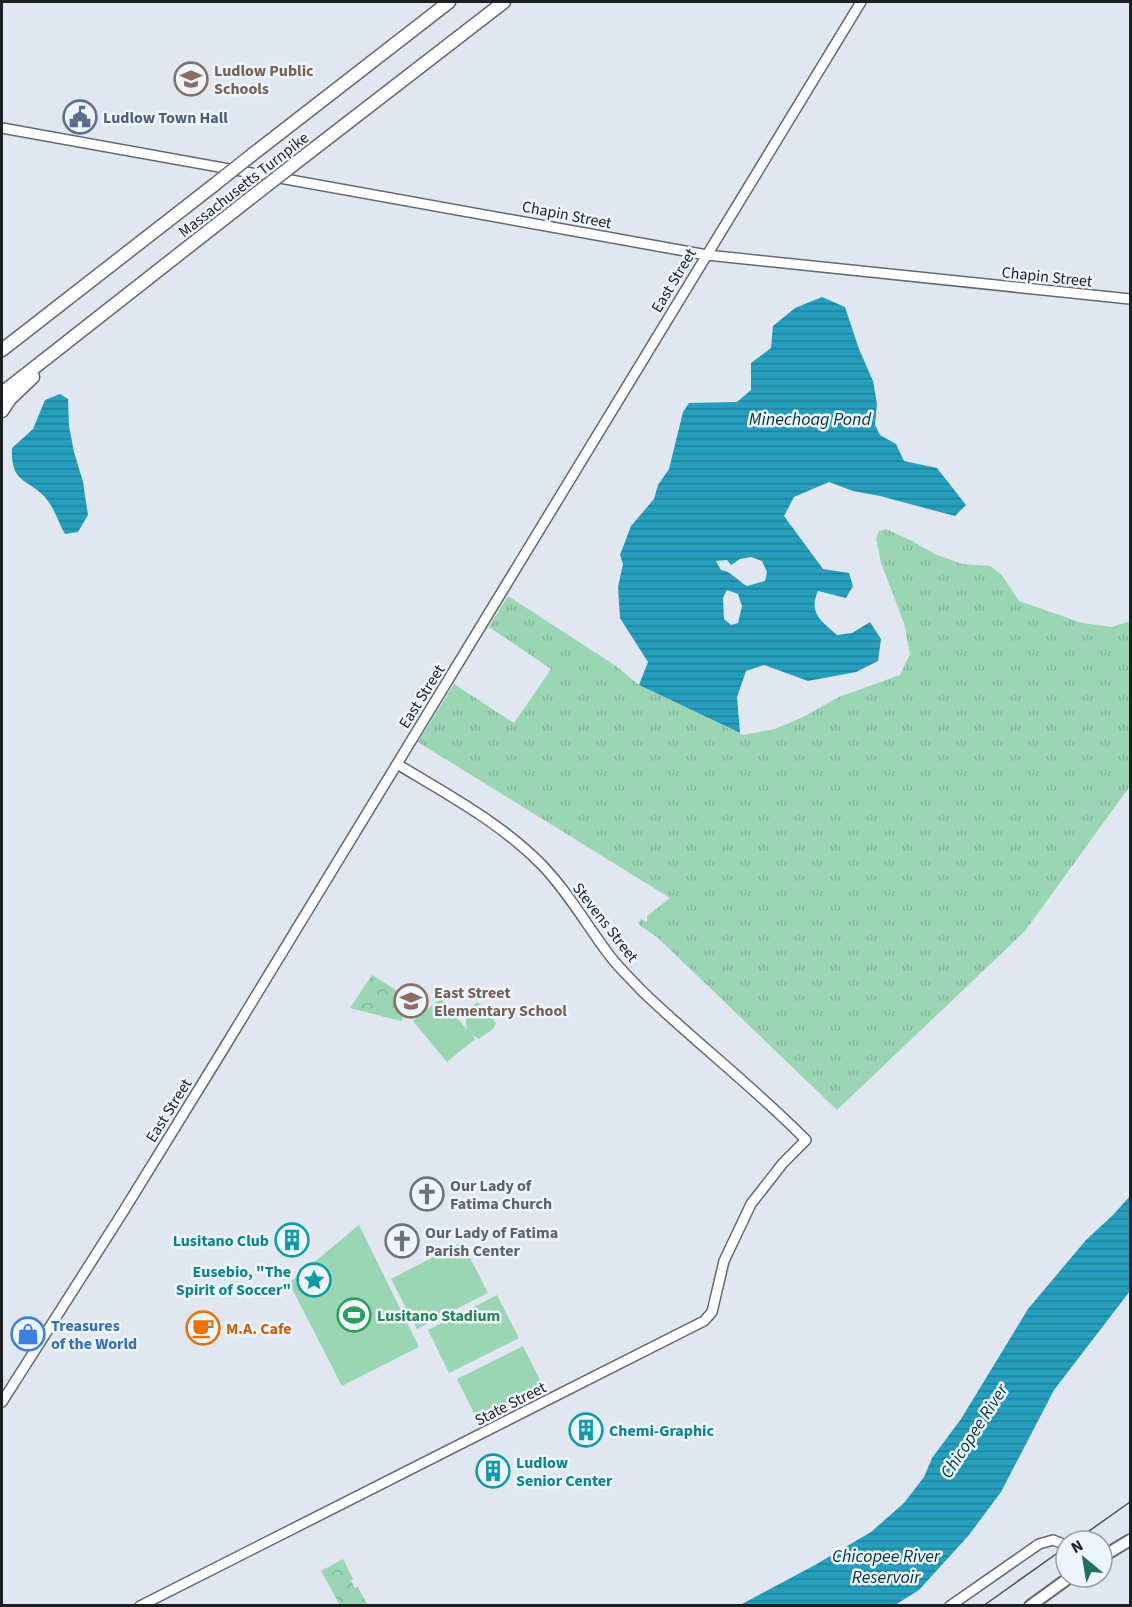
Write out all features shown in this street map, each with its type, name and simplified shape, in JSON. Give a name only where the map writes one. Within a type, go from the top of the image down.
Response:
[{"type":"highway","name":"Massachusetts Turnpike","points":[[2,350],[446,2]]},
{"type":"highway","name":"Massachusetts Turnpike","points":[[2,393],[504,2]]},
{"type":"highway","points":[[2,411],[27,382],[146,280]]},
{"type":"main road","name":"East Street","points":[[2,1402],[123,1212],[861,2]]},
{"type":"main road","name":"Chapin Street","points":[[2,128],[707,255],[1131,299]]},
{"type":"main road","name":"Stevens Street","points":[[397,764],[485,818],[530,853],[578,910],[611,957],[640,988],[748,1084],[806,1140]]},
{"type":"main road","name":"State Street","points":[[140,1605],[704,1321],[711,1312],[724,1261],[748,1210],[771,1177],[806,1140]]},
{"type":"main road","points":[[950,1605],[1039,1544],[1050,1540],[1054,1541]]},
{"type":"main road","points":[[1114,1550],[1131,1540]]},
{"type":"main road","points":[[1030,1605],[1054,1588]]},
{"type":"green space","points":[[886,529],[935,554],[962,564],[990,566],[1001,574],[1019,601],[1082,623],[1112,627],[1130,621],[1130,786],[1025,931],[837,1110],[658,938],[638,924],[641,919],[647,922],[647,916],[670,898],[418,742],[454,684],[514,723],[551,669],[489,627],[508,596],[616,666],[639,685],[743,735],[775,729],[839,697],[900,675],[910,654],[904,623],[881,563],[876,538],[879,531]]},
{"type":"green space","points":[[372,975],[409,998],[402,1008],[407,1012],[401,1021],[350,1008]]},
{"type":"green space","points":[[441,998],[467,1030],[467,1014],[478,1002],[496,1023],[493,1029],[479,1039],[472,1035],[475,1039],[447,1062],[413,1021]]},
{"type":"green space","name":"Lusitano Stadium","points":[[359,1225],[419,1347],[342,1386],[289,1283]]},
{"type":"green space","points":[[462,1242],[488,1293],[417,1329],[391,1279]]},
{"type":"green space","points":[[497,1295],[519,1338],[449,1373],[428,1330]]},
{"type":"green space","points":[[523,1346],[544,1388],[478,1421],[457,1379]]},
{"type":"green space","points":[[343,1559],[353,1579],[351,1581],[355,1588],[358,1587],[367,1604],[340,1605],[321,1571]]},
{"type":"water","name":"Minechoag Pond","points":[[822,297],[845,307],[873,381],[877,404],[875,425],[880,435],[896,444],[904,461],[937,468],[966,505],[955,516],[853,491],[829,482],[794,497],[784,516],[823,569],[849,573],[853,586],[846,598],[818,591],[815,605],[818,616],[837,635],[852,633],[870,622],[881,639],[878,661],[856,672],[808,681],[764,665],[746,671],[737,697],[740,733],[639,685],[648,662],[620,618],[618,587],[623,564],[620,555],[631,526],[654,499],[658,485],[669,469],[683,412],[689,403],[737,402],[751,390],[751,363],[771,348],[773,326],[795,308]],"holes":[[[751,557],[762,561],[767,572],[765,581],[747,586],[728,572],[721,570],[716,561],[727,560],[731,565],[740,559]],[[727,590],[738,594],[742,606],[738,623],[731,625],[724,619],[723,598]]]},
{"type":"water","points":[[60,394],[68,399],[69,426],[83,482],[88,515],[78,532],[65,534],[50,504],[37,489],[19,476],[12,461],[12,448],[33,429],[45,400]]},
{"type":"water","points":[[1130,1196],[1130,1291],[1054,1390],[1001,1492],[969,1535],[919,1590],[895,1605],[740,1605],[871,1532],[904,1503],[924,1477],[932,1458],[961,1419],[1028,1309],[1086,1240]]},
{"type":"railway","points":[[1092,1529],[1130,1502]]},
{"type":"railway","points":[[983,1606],[1054,1556]]},
{"type":"place","name":"Ludlow Public Schools","points":[[191,79]]},
{"type":"place","name":"Ludlow Town Hall","points":[[80,117]]},
{"type":"place","name":"East Street Elementary School","points":[[411,1001]]},
{"type":"place","name":"Our Lady of Fatima Church","points":[[427,1194]]},
{"type":"place","name":"Lusitano Club","points":[[292,1240]]},
{"type":"place","name":"Our Lady of Fatima Parish Center","points":[[402,1241]]},
{"type":"place","name":"Eusebio, \"The Spirit of Soccer\"","points":[[314,1280]]},
{"type":"place","name":"Lusitano Stadium","points":[[354,1315]]},
{"type":"place","name":"M.A. Cafe","points":[[203,1328]]},
{"type":"place","name":"Treasures of the World","points":[[28,1334]]},
{"type":"place","name":"Chemi-Graphic","points":[[586,1430]]},
{"type":"place","name":"Ludlow Senior Center","points":[[493,1471]]},
{"type":"water label","name":"Chicopee River","points":[[974,1431]]},
{"type":"water label","name":"Chicopee River Reservoir","points":[[886,1566]]}]
